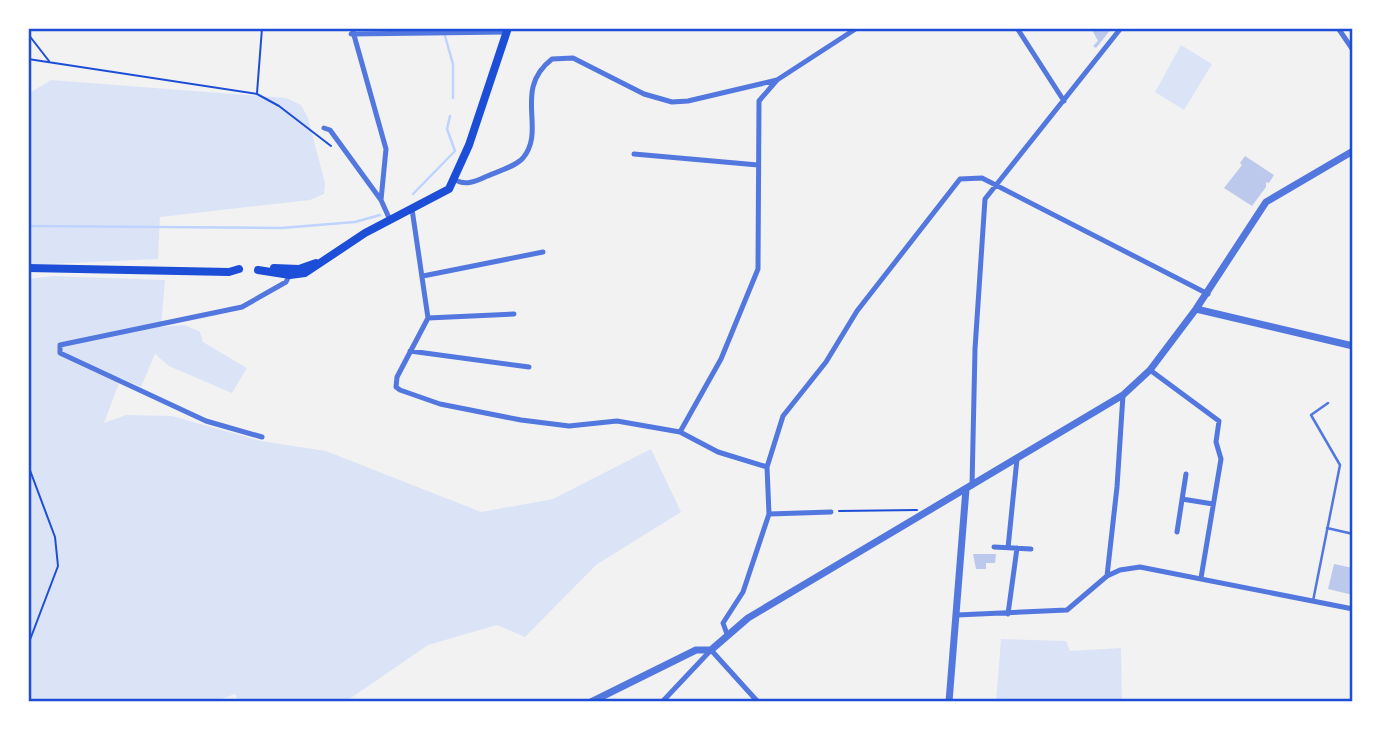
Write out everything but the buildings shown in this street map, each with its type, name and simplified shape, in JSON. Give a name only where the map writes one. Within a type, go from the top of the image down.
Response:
[{"type":"main road","points":[[28,268],[239,269],[291,272],[322,261],[444,193],[469,145],[507,30]]},
{"type":"street","points":[[680,432],[721,359],[758,270],[759,98],[777,80],[857,28]]},
{"type":"street","points":[[1017,28],[1064,101]]},
{"type":"street","points":[[949,702],[969,488],[985,199],[1121,28]]},
{"type":"street","points":[[1338,28],[1353,50]]},
{"type":"street","points":[[387,223],[381,200],[386,149],[351,31],[507,30]]},
{"type":"street","points":[[454,178],[463,183],[476,181],[523,158],[529,144],[533,82],[552,59],[573,58],[644,94],[671,102],[688,101],[777,80]]},
{"type":"street","points":[[324,128],[330,130],[381,200]]},
{"type":"street","points":[[662,702],[727,634],[748,618],[1123,395],[1150,370],[1208,294],[1266,202],[1353,151]]},
{"type":"street","points":[[634,154],[758,165]]},
{"type":"street","points":[[727,634],[723,623],[743,592],[768,514],[767,467],[783,416],[826,362],[857,311],[960,180],[982,178],[1208,294]]},
{"type":"street","points":[[412,209],[424,276],[428,318],[397,377],[396,387],[440,404],[569,426],[617,421],[680,432],[718,452],[767,467]]},
{"type":"street","points":[[424,276],[543,252]]},
{"type":"street","points":[[262,437],[206,421],[60,352],[60,345],[242,307],[288,281],[291,272]]},
{"type":"street","points":[[1196,309],[1353,345]]},
{"type":"street","points":[[428,318],[514,314]]},
{"type":"street","points":[[410,351],[529,367]]},
{"type":"street","points":[[1150,370],[1219,421],[1216,442],[1221,459],[1201,578]]},
{"type":"street","points":[[1107,576],[1123,395]]},
{"type":"street","points":[[1008,548],[1017,459]]},
{"type":"street","points":[[1177,532],[1186,474]]},
{"type":"street","points":[[1182,499],[1213,504]]},
{"type":"street","points":[[768,514],[831,512]]},
{"type":"street","points":[[994,547],[1031,549]]},
{"type":"street","points":[[1008,614],[1017,548]]},
{"type":"street","points":[[957,615],[1067,610],[1107,576],[1120,570],[1140,567],[1353,609]]},
{"type":"street","points":[[591,702],[696,650],[711,650],[758,702]]},
{"type":"lane","points":[[1313,601],[1340,465],[1311,415],[1328,403]]},
{"type":"lane","points":[[1327,528],[1353,534]]},
{"type":"path","points":[[257,94],[261,28]]},
{"type":"path","points":[[28,34],[49,61]]},
{"type":"path","points":[[28,59],[257,94],[309,128],[331,147]]},
{"type":"path","points":[[28,465],[58,552],[58,566],[28,645]]},
{"type":"path","points":[[831,512],[915,509],[925,514]]},
{"type":"shaded area","points":[[1181,45],[1212,64],[1184,110],[1155,92]]},
{"type":"shaded area","points":[[51,80],[286,98],[301,105],[308,118],[325,183],[324,194],[310,200],[160,217],[158,259],[28,265],[28,94]]},
{"type":"shaded area","points":[[53,276],[165,280],[161,327],[185,325],[200,332],[203,342],[247,368],[232,393],[169,366],[155,354],[141,387],[121,378],[104,423],[126,415],[172,416],[261,441],[326,451],[481,512],[553,499],[651,449],[681,512],[596,565],[525,637],[497,625],[428,645],[345,702],[239,702],[235,694],[213,702],[28,702],[28,279]]},
{"type":"shaded area","points":[[1001,639],[1066,641],[1070,651],[1121,648],[1122,702],[996,702]]},
{"type":"waterway","points":[[445,36],[453,64],[453,98]]},
{"type":"waterway","points":[[413,194],[455,151],[447,129],[450,116]]},
{"type":"waterway","points":[[28,226],[281,228],[355,222],[380,215]]}]
